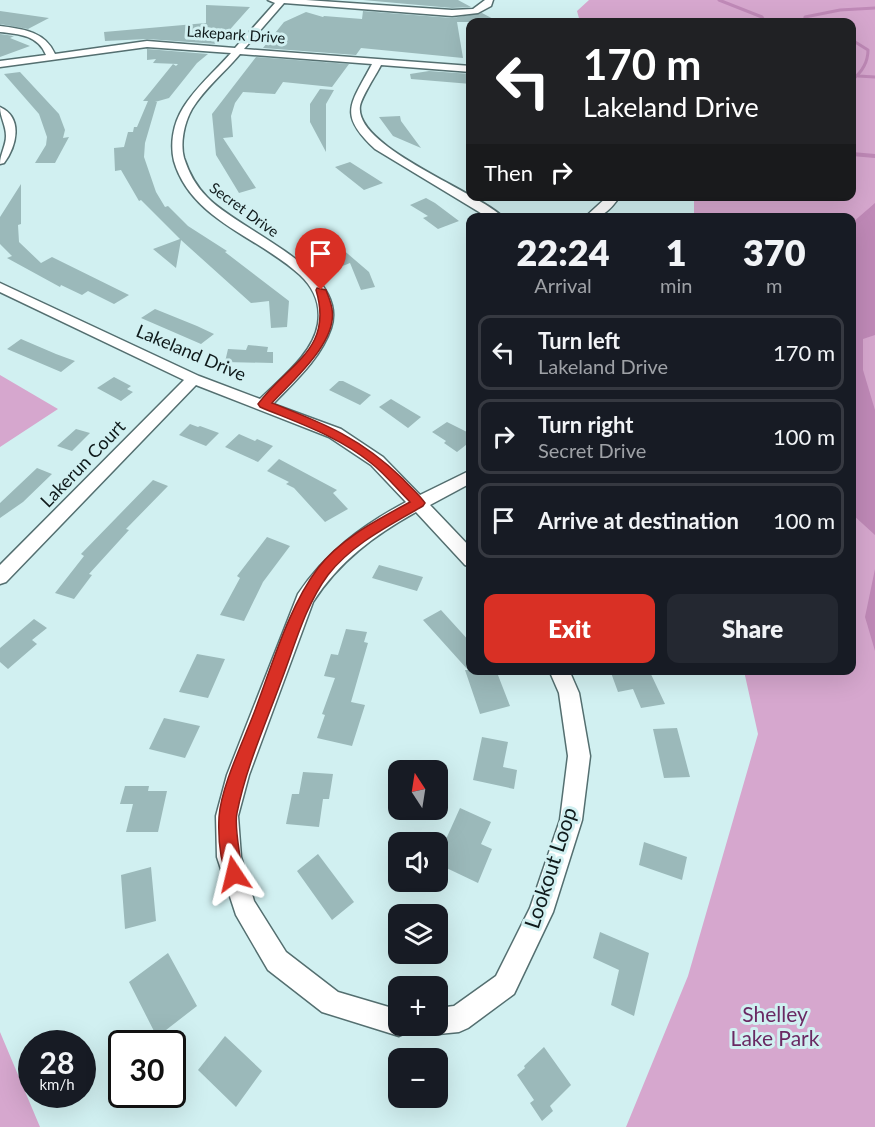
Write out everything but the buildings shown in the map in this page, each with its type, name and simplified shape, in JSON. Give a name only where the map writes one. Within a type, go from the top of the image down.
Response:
[{"type":"street","points":[[272,0],[452,13],[475,11],[486,6],[489,0]]},
{"type":"street","name":"Secret Drive","points":[[264,404],[316,347],[324,334],[326,301],[314,280],[217,212],[196,192],[184,176],[177,142],[181,121],[194,100],[282,0]]},
{"type":"street","points":[[0,29],[35,36],[48,45],[51,56]]},
{"type":"street","name":"Lakepark Drive","points":[[0,64],[147,44],[466,69]]},
{"type":"street","points":[[378,61],[355,106],[358,124],[379,147],[466,197]]},
{"type":"street","points":[[0,110],[9,121],[12,133],[9,148],[0,162]]},
{"type":"street","points":[[472,201],[490,213]]},
{"type":"street","points":[[598,213],[611,201]]},
{"type":"street","name":"Lakeland Drive","points":[[0,287],[194,379],[335,433],[377,461],[418,503]]},
{"type":"street","name":"Lakerun Court","points":[[0,577],[194,379]]},
{"type":"street","points":[[388,1020],[331,1003],[277,961],[244,907],[229,857],[227,816],[238,775],[299,616],[315,582],[335,558],[356,540],[418,503],[466,479]]},
{"type":"street","points":[[418,503],[466,555]]},
{"type":"street","name":"Lookout Loop","points":[[448,1020],[459,1019],[505,985],[541,912],[571,820],[579,756],[569,693],[561,675]]},
{"type":"green space","name":"Shelley Lake Park","points":[[589,0],[875,0],[875,1127],[626,1127],[688,976],[758,734],[745,675],[856,675],[856,213],[694,213],[694,201],[856,201],[856,18],[579,18],[577,11]]},
{"type":"green space","points":[[0,375],[58,409],[0,447]]},
{"type":"green space","points":[[0,1032],[18,1075],[18,1108],[32,1108],[40,1127],[0,1127]]},
{"type":"shaded area","points":[[875,203],[875,335],[863,339],[863,370],[875,410],[875,535],[856,518],[856,220]]},
{"type":"shaded area","points":[[875,569],[875,651],[865,617]]},
{"type":"waterway","points":[[719,0],[763,18]]},
{"type":"waterway","points":[[805,18],[840,10],[875,8]]},
{"type":"waterway","points":[[856,42],[868,50],[864,67],[856,77]]},
{"type":"waterway","points":[[858,76],[875,77]]},
{"type":"waterway","points":[[856,154],[875,156]]},
{"type":"route","points":[[234,874],[229,857],[227,816],[238,775],[305,599],[323,571],[345,549],[366,533],[418,503],[377,461],[358,447],[335,433],[264,404],[305,361],[324,334],[327,310],[321,290]]}]
